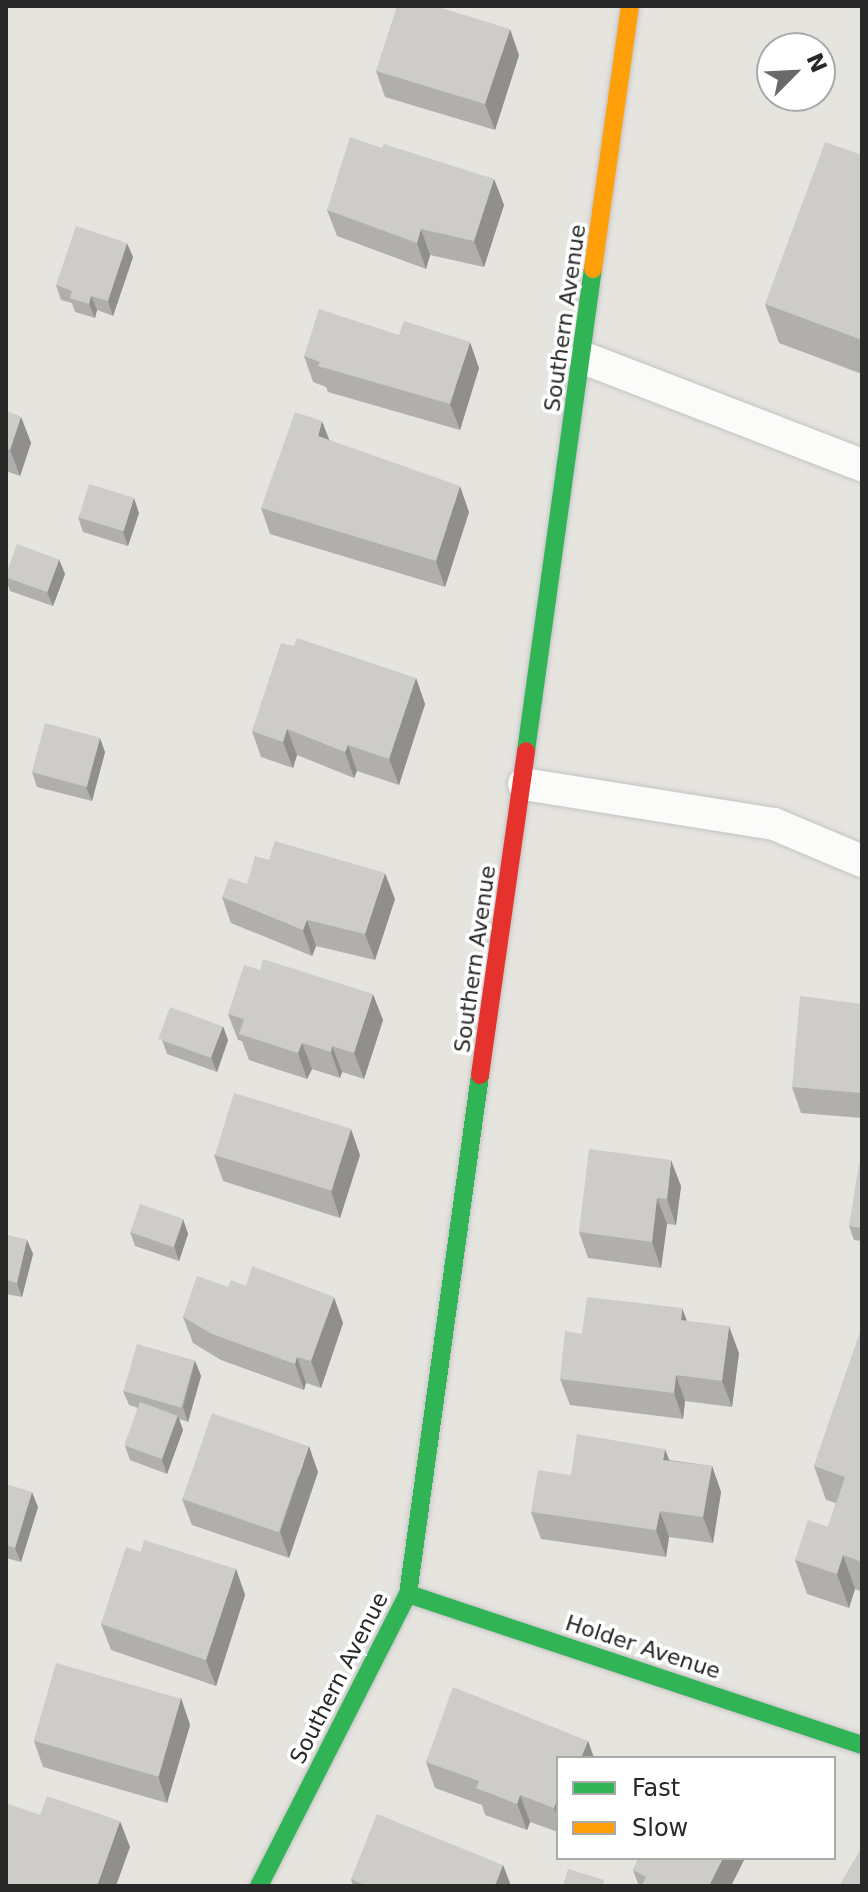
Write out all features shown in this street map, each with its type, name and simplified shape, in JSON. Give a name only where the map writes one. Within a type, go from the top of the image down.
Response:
[{"type":"street","name":"Southern Avenue","points":[[259,1886],[408,1594],[584,358],[630,6]]},
{"type":"street","name":"Holder Avenue","points":[[408,1594],[862,1745]]},
{"type":"lane","points":[[584,358],[862,465]]},
{"type":"lane","points":[[524,784],[774,824],[862,861]]},
{"type":"building","points":[[397,6],[435,6],[510,29],[485,104],[376,71]]},
{"type":"building","points":[[350,137],[382,148],[384,144],[494,179],[474,241],[421,229],[417,243],[327,210]]},
{"type":"building","points":[[825,142],[862,155],[862,340],[765,304]]},
{"type":"building","points":[[76,226],[127,243],[108,301],[91,296],[89,304],[70,298],[72,291],[56,285]]},
{"type":"building","points":[[319,309],[399,335],[404,321],[470,342],[450,404],[318,366],[320,362],[304,356]]},
{"type":"building","points":[[6,411],[21,417],[10,450],[6,448]]},
{"type":"building","points":[[295,412],[322,421],[318,436],[460,486],[436,561],[261,508]]},
{"type":"building","points":[[89,484],[134,498],[124,531],[79,517]]},
{"type":"building","points":[[17,544],[59,559],[47,592],[6,577]]},
{"type":"building","points":[[297,638],[416,678],[389,759],[348,745],[345,752],[287,729],[283,742],[252,731],[281,643],[294,646]]},
{"type":"building","points":[[45,723],[100,738],[87,787],[32,772]]},
{"type":"building","points":[[275,841],[385,873],[365,934],[307,920],[303,930],[222,897],[229,878],[247,884],[255,856],[269,860]]},
{"type":"building","points":[[263,959],[373,994],[354,1053],[332,1046],[331,1052],[302,1043],[298,1053],[239,1034],[244,1019],[228,1014],[244,965],[260,970]]},
{"type":"building","points":[[800,996],[862,1004],[860,1093],[792,1087]]},
{"type":"building","points":[[170,1007],[223,1026],[211,1058],[158,1039]]},
{"type":"building","points":[[234,1093],[351,1129],[332,1191],[215,1155]]},
{"type":"building","points":[[589,1149],[671,1160],[667,1199],[657,1198],[652,1242],[579,1232]]},
{"type":"building","points":[[859,1164],[862,1164],[862,1228],[849,1226]]},
{"type":"building","points":[[140,1204],[183,1219],[174,1247],[130,1232]]},
{"type":"building","points":[[6,1235],[27,1240],[17,1283],[6,1280]]},
{"type":"building","points":[[252,1266],[334,1297],[311,1361],[297,1357],[295,1364],[212,1334],[183,1317],[197,1276],[228,1287],[231,1280],[246,1286]]},
{"type":"building","points":[[587,1297],[682,1308],[681,1320],[729,1326],[722,1381],[676,1375],[674,1393],[560,1379],[565,1331],[582,1334]]},
{"type":"building","points":[[862,1327],[862,1562],[843,1555],[837,1574],[795,1560],[808,1520],[828,1527],[845,1477],[814,1466]]},
{"type":"building","points":[[137,1344],[195,1361],[181,1408],[123,1391]]},
{"type":"building","points":[[140,1402],[178,1416],[162,1459],[124,1445]]},
{"type":"building","points":[[212,1413],[308,1446],[279,1532],[182,1499]]},
{"type":"building","points":[[577,1434],[665,1449],[663,1460],[712,1466],[703,1517],[660,1511],[656,1530],[531,1512],[538,1470],[571,1475]]},
{"type":"building","points":[[6,1484],[32,1492],[15,1548],[6,1545]]},
{"type":"building","points":[[144,1540],[236,1569],[206,1660],[101,1624],[126,1547],[141,1552]]},
{"type":"building","points":[[56,1663],[181,1699],[159,1777],[34,1741]]},
{"type":"building","points":[[453,1687],[588,1741],[582,1756],[556,1756],[554,1808],[520,1795],[517,1804],[476,1788],[479,1781],[426,1762]]},
{"type":"building","points":[[47,1796],[120,1821],[97,1886],[6,1886],[6,1803],[40,1815]]},
{"type":"building","points":[[377,1814],[503,1865],[495,1886],[367,1886],[351,1879]]},
{"type":"building","points":[[862,1847],[862,1886],[839,1886]]},
{"type":"building","points":[[638,1860],[722,1860],[709,1886],[644,1886],[646,1877],[633,1870]]},
{"type":"building","points":[[568,1869],[604,1880],[603,1886],[563,1886]]},
{"type":"traffic: fast","points":[[526,751],[593,269]]},
{"type":"traffic: fast","points":[[259,1886],[408,1594],[480,1075]]},
{"type":"traffic: fast","points":[[408,1594],[862,1745]]},
{"type":"traffic: slow","points":[[593,269],[630,6]]},
{"type":"traffic: jam","points":[[480,1075],[526,751]]}]
